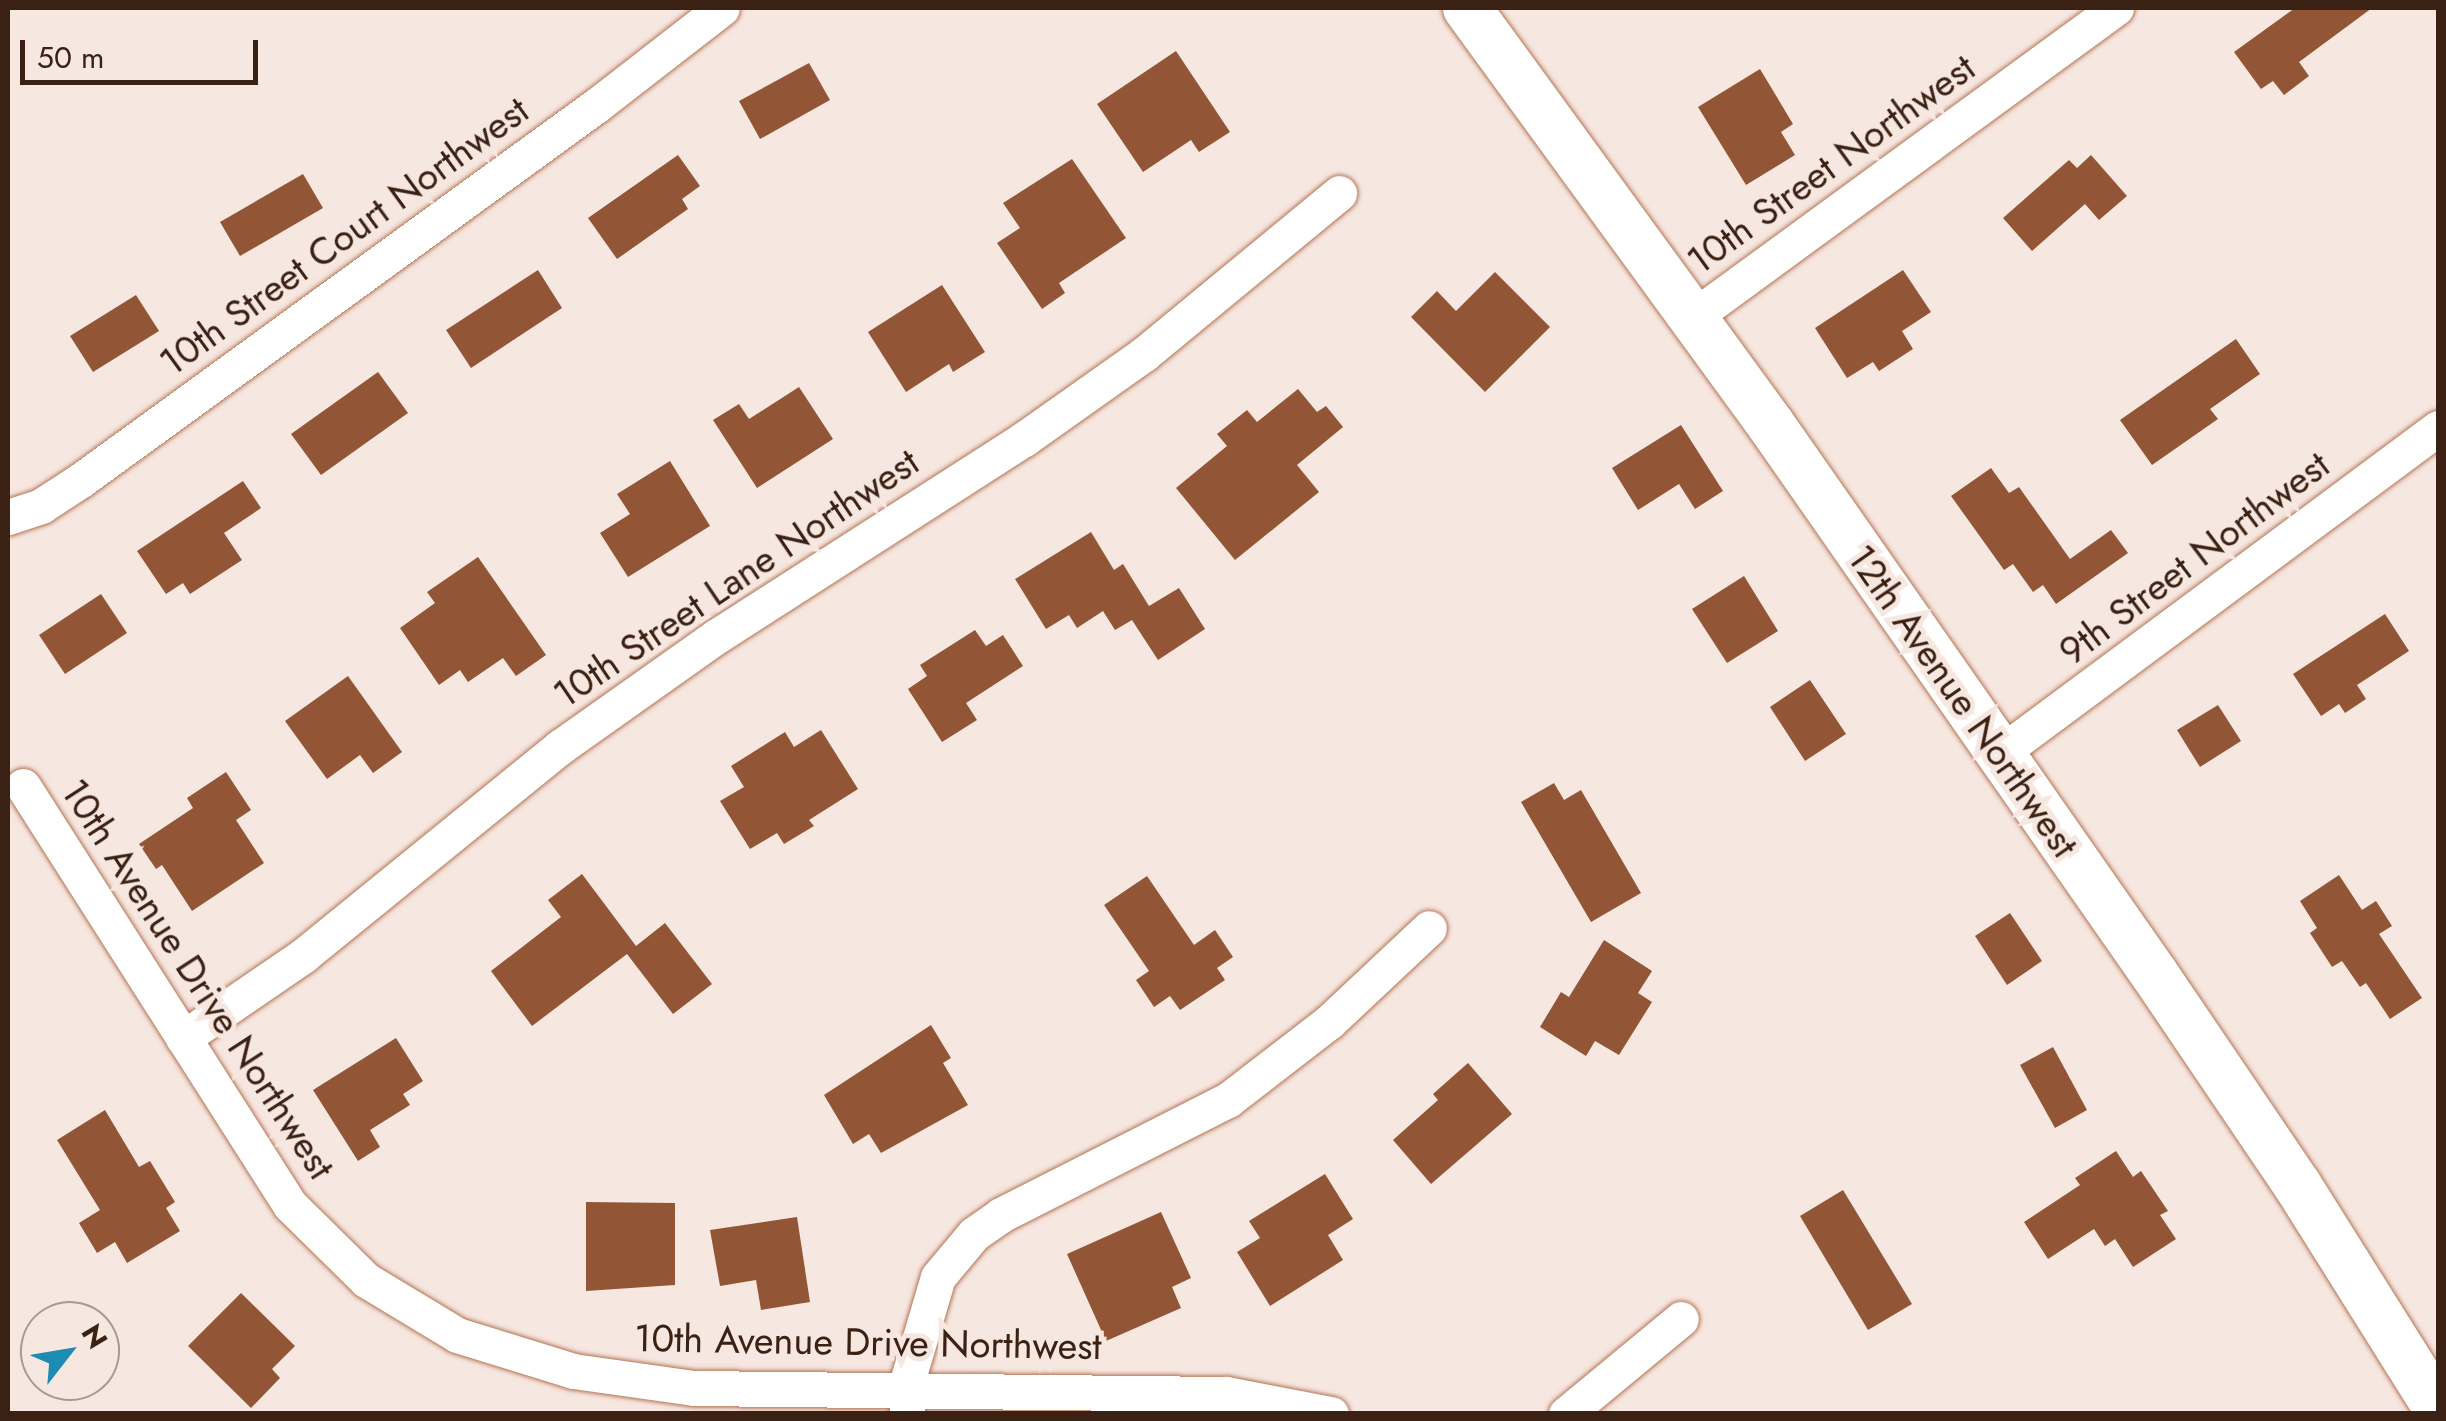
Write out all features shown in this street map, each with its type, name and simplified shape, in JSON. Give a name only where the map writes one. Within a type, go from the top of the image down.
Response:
[{"type":"main road","name":"12th Avenue Northwest","points":[[1467,8],[1693,317],[1999,754],[2298,1186],[2438,1409]]},
{"type":"street","name":"10th Street Court Northwest","points":[[8,517],[41,506],[81,480],[596,105],[722,8]]},
{"type":"street","name":"10th Street Northwest","points":[[1693,317],[2116,8]]},
{"type":"street","name":"10th Street Lane Northwest","points":[[184,1038],[304,955],[560,747],[717,636],[1024,439],[1144,354],[1339,193]]},
{"type":"street","name":"9th Street Northwest","points":[[1999,754],[2438,428]]},
{"type":"street","name":"10th Avenue Drive Northwest","points":[[23,786],[256,1158],[318,1237],[366,1280],[456,1335],[514,1355],[633,1382],[694,1388],[907,1403],[1056,1388],[1226,1394],[1331,1414]]},
{"type":"street","points":[[907,1403],[938,1277],[974,1234],[1001,1215],[1228,1100],[1329,1022],[1429,928]]},
{"type":"street","points":[[1566,1414],[1681,1319]]},
{"type":"building","points":[[2295,8],[2372,8],[2299,62],[2309,76],[2284,95],[2273,81],[2261,89],[2234,52]]},
{"type":"building","points":[[1176,51],[1230,132],[1199,152],[1191,140],[1143,172],[1097,104]]},
{"type":"building","points":[[809,63],[830,100],[760,139],[739,101]]},
{"type":"building","points":[[1760,69],[1793,124],[1781,132],[1795,155],[1746,185],[1698,107]]},
{"type":"building","points":[[678,155],[700,186],[682,199],[688,209],[617,259],[588,218]]},
{"type":"building","points":[[2091,155],[2127,196],[2099,220],[2085,204],[2032,251],[2003,218],[2069,160],[2077,168]]},
{"type":"building","points":[[1072,159],[1126,238],[1059,283],[1065,293],[1042,309],[997,243],[1020,228],[1003,203]]},
{"type":"building","points":[[303,174],[323,208],[240,256],[220,222]]},
{"type":"building","points":[[538,270],[562,308],[471,368],[446,330]]},
{"type":"building","points":[[1903,270],[1931,312],[1902,331],[1913,349],[1879,371],[1873,362],[1847,378],[1815,328]]},
{"type":"building","points":[[1495,272],[1550,327],[1485,392],[1411,317],[1437,291],[1456,311]]},
{"type":"building","points":[[942,285],[985,352],[953,372],[949,364],[906,392],[868,332]]},
{"type":"building","points":[[136,295],[159,331],[93,372],[70,336]]},
{"type":"building","points":[[2236,339],[2260,374],[2210,409],[2218,419],[2152,465],[2120,420]]},
{"type":"building","points":[[378,372],[408,413],[321,475],[291,434]]},
{"type":"building","points":[[799,387],[833,439],[757,488],[713,420],[739,404],[749,419]]},
{"type":"building","points":[[1298,389],[1317,412],[1326,406],[1343,427],[1297,465],[1319,492],[1235,560],[1176,488],[1227,446],[1217,434],[1247,410],[1257,422]]},
{"type":"building","points":[[1681,425],[1723,491],[1695,509],[1679,484],[1638,510],[1612,468]]},
{"type":"building","points":[[670,461],[710,526],[628,577],[600,533],[630,514],[617,494]]},
{"type":"building","points":[[1991,468],[2009,493],[2019,487],[2070,559],[2111,530],[2128,553],[2056,604],[2043,585],[2033,592],[2013,564],[2004,570],[1951,496]]},
{"type":"building","points":[[243,481],[261,508],[224,533],[242,560],[190,594],[183,583],[166,594],[137,551]]},
{"type":"building","points":[[1091,532],[1114,570],[1123,564],[1149,606],[1179,588],[1205,629],[1158,660],[1132,620],[1115,630],[1103,611],[1077,628],[1069,615],[1046,629],[1015,579]]},
{"type":"building","points":[[478,557],[546,655],[516,676],[503,658],[468,682],[460,670],[439,685],[400,628],[435,603],[427,592]]},
{"type":"building","points":[[1744,576],[1778,631],[1727,663],[1692,609]]},
{"type":"building","points":[[101,594],[127,633],[65,674],[39,635]]},
{"type":"building","points":[[2385,614],[2409,651],[2357,685],[2366,699],[2345,713],[2339,704],[2321,716],[2293,674]]},
{"type":"building","points":[[975,630],[986,646],[1003,635],[1023,666],[966,703],[977,720],[942,742],[908,689],[927,676],[920,665]]},
{"type":"building","points":[[348,676],[402,752],[373,773],[360,755],[327,779],[285,721]]},
{"type":"building","points":[[1810,680],[1846,734],[1805,761],[1770,707]]},
{"type":"building","points":[[2218,705],[2241,741],[2200,767],[2177,730]]},
{"type":"building","points":[[821,730],[858,789],[809,820],[814,826],[784,844],[777,833],[750,849],[720,801],[744,787],[731,766],[785,732],[794,747]]},
{"type":"building","points":[[226,772],[251,810],[236,820],[264,863],[192,911],[162,865],[156,869],[139,844],[193,808],[187,798]]},
{"type":"building","points":[[1554,783],[1564,800],[1581,790],[1641,893],[1591,922],[1521,802]]},
{"type":"building","points":[[582,874],[636,946],[665,923],[712,984],[673,1014],[627,954],[532,1026],[491,971],[561,917],[548,900]]},
{"type":"building","points":[[2339,875],[2362,910],[2376,901],[2392,926],[2379,934],[2422,998],[2390,1019],[2366,983],[2360,987],[2342,961],[2332,967],[2310,933],[2317,928],[2300,901]]},
{"type":"building","points":[[1147,876],[1194,945],[1215,930],[1233,957],[1217,968],[1225,980],[1180,1010],[1170,996],[1154,1007],[1136,980],[1149,971],[1104,905]]},
{"type":"building","points":[[2010,913],[2042,961],[2007,985],[1975,936]]},
{"type":"building","points":[[1604,940],[1652,971],[1638,993],[1652,1002],[1619,1055],[1595,1041],[1586,1056],[1540,1027],[1561,992],[1569,997]]},
{"type":"building","points":[[931,1025],[951,1058],[943,1063],[968,1105],[881,1153],[869,1134],[853,1144],[824,1095]]},
{"type":"building","points":[[396,1038],[423,1081],[403,1094],[410,1105],[370,1130],[380,1147],[358,1161],[313,1090]]},
{"type":"building","points":[[2053,1047],[2087,1110],[2055,1128],[2020,1065]]},
{"type":"building","points":[[1468,1063],[1512,1114],[1431,1184],[1393,1140],[1438,1100],[1433,1094]]},
{"type":"building","points":[[105,1110],[139,1167],[150,1161],[175,1202],[166,1208],[180,1231],[127,1263],[115,1242],[97,1253],[79,1223],[100,1210],[57,1140]]},
{"type":"building","points":[[2116,1151],[2133,1177],[2141,1171],[2168,1211],[2160,1215],[2176,1239],[2133,1267],[2115,1239],[2105,1246],[2094,1229],[2048,1259],[2024,1222],[2080,1185],[2075,1178]]},
{"type":"building","points":[[1325,1174],[1353,1219],[1328,1235],[1343,1260],[1270,1306],[1237,1252],[1260,1238],[1249,1221]]},
{"type":"building","points":[[1843,1190],[1912,1304],[1868,1330],[1800,1216]]},
{"type":"building","points":[[586,1202],[675,1203],[675,1285],[586,1291]]},
{"type":"building","points":[[1161,1212],[1191,1278],[1172,1287],[1181,1308],[1106,1341],[1067,1254]]},
{"type":"building","points":[[797,1217],[810,1302],[761,1310],[756,1280],[720,1286],[710,1230]]},
{"type":"building","points":[[241,1293],[295,1346],[272,1369],[280,1378],[251,1408],[188,1346]]}]
